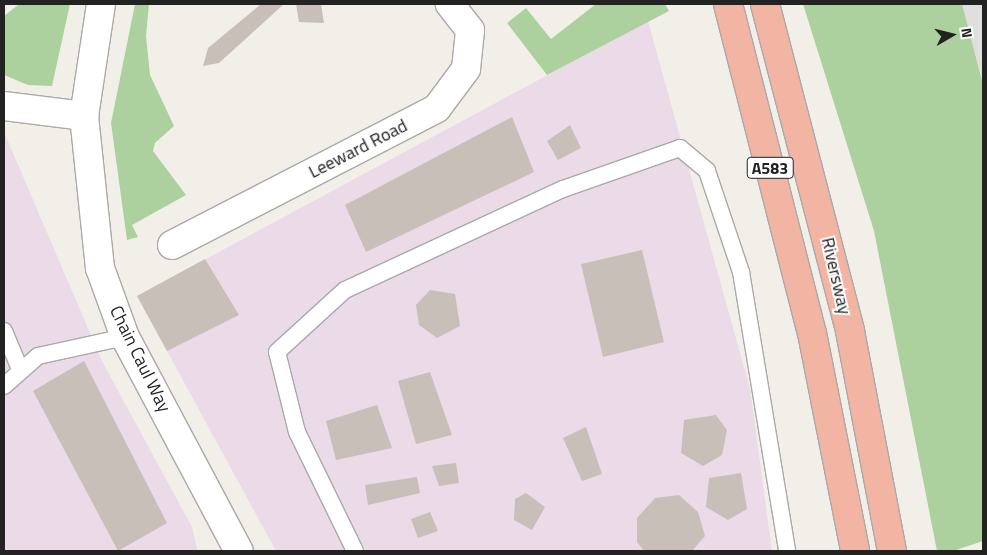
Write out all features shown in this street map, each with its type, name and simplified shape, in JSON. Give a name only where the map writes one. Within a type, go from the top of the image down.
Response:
[{"type":"highway","name":"Riversway","points":[[728,4],[812,333],[855,551]]},
{"type":"highway","name":"Riversway","points":[[765,4],[850,331],[892,551]]},
{"type":"street","name":"Chain Caul Way","points":[[101,4],[84,116],[100,268],[126,337],[239,551]]},
{"type":"street","name":"Leeward Road","points":[[172,245],[437,108],[466,69],[470,30],[450,4]]},
{"type":"street","points":[[4,106],[84,116]]},
{"type":"lane","points":[[355,551],[297,432],[277,352],[345,290],[563,189],[680,148],[707,170],[741,272],[787,551]]},
{"type":"lane","points":[[4,331],[20,369]]},
{"type":"lane","points":[[4,386],[20,369],[38,356],[126,337]]},
{"type":"shaded area","points":[[961,4],[983,4],[983,81]]},
{"type":"shaded area","points":[[648,21],[750,389],[772,551],[276,551],[137,296]]},
{"type":"shaded area","points":[[4,132],[102,361],[192,527],[198,551],[4,551]]},
{"type":"green space","points":[[70,4],[52,86],[28,85],[4,75],[4,16],[18,5]]},
{"type":"green space","points":[[135,4],[149,4],[146,36],[150,75],[174,126],[155,143],[153,151],[186,195],[132,225],[138,237],[127,240],[111,123]]},
{"type":"green space","points":[[596,4],[665,4],[669,11],[547,75],[507,23],[526,8],[551,39]]},
{"type":"green space","points":[[803,4],[962,4],[983,84],[983,541],[953,551],[937,551],[874,231]]},
{"type":"building","points":[[261,4],[284,4],[219,63],[203,66],[208,48]]},
{"type":"building","points":[[296,4],[321,4],[324,23],[299,22]]},
{"type":"building","points":[[512,117],[534,172],[366,252],[345,205]]},
{"type":"building","points":[[570,125],[581,148],[558,160],[547,141]]},
{"type":"building","points":[[642,250],[664,342],[603,357],[581,264]]},
{"type":"building","points":[[205,259],[239,315],[167,351],[137,296]]},
{"type":"building","points":[[430,290],[455,294],[460,326],[437,338],[419,325],[416,305]]},
{"type":"building","points":[[84,361],[167,523],[118,551],[33,391]]},
{"type":"building","points":[[430,372],[452,435],[416,444],[398,381]]},
{"type":"building","points":[[377,405],[392,448],[336,460],[326,421]]},
{"type":"building","points":[[716,415],[727,430],[722,455],[703,466],[681,453],[684,420]]},
{"type":"building","points":[[586,427],[602,474],[582,481],[563,438]]},
{"type":"building","points":[[456,463],[459,483],[439,486],[432,466]]},
{"type":"building","points":[[741,473],[747,509],[728,520],[706,507],[709,478]]},
{"type":"building","points":[[417,477],[420,493],[368,505],[365,485]]},
{"type":"building","points":[[526,493],[545,507],[532,530],[514,520],[515,499]]},
{"type":"building","points":[[679,495],[698,512],[705,536],[692,551],[644,551],[637,542],[637,518],[655,498]]},
{"type":"building","points":[[430,512],[438,531],[418,538],[411,519]]}]
